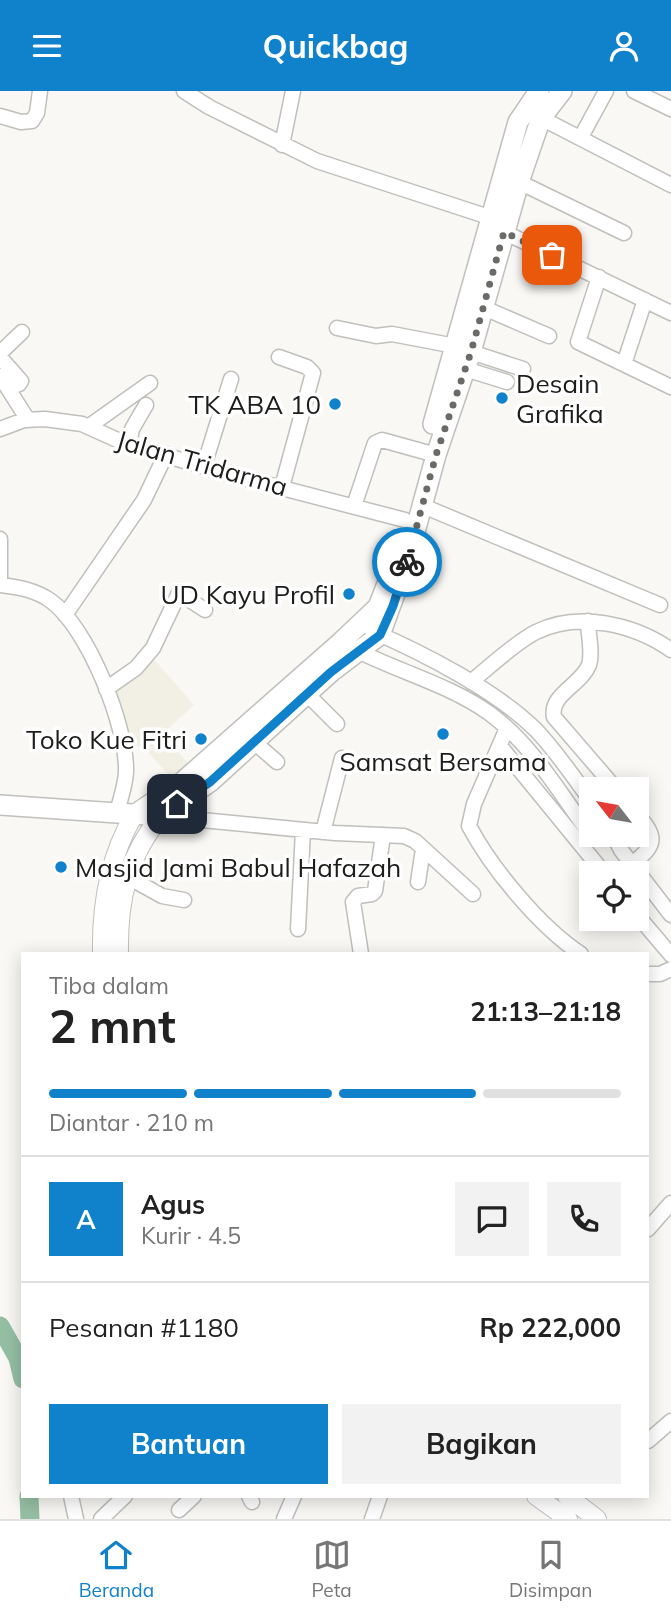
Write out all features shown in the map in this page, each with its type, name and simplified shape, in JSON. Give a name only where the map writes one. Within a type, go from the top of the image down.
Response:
[{"type":"highway","points":[[126,814],[180,784],[378,607],[389,579],[405,520],[484,308],[518,123],[539,91]]},
{"type":"highway","points":[[464,356],[498,225],[519,182],[541,118],[562,91]]},
{"type":"highway","points":[[0,805],[161,816],[210,782],[307,694],[380,635],[393,606],[423,506],[430,453]]},
{"type":"main road","points":[[102,952],[102,923],[107,887],[126,814]]},
{"type":"main road","points":[[120,952],[122,902],[131,862],[161,816]]},
{"type":"main road","points":[[539,1498],[568,1519]]},
{"type":"main road","points":[[575,1498],[597,1519]]},
{"type":"street","points":[[0,116],[21,123],[32,121],[37,113],[40,91]]},
{"type":"street","points":[[184,91],[209,107],[317,161],[498,225],[671,313]]},
{"type":"street","points":[[207,91],[209,107]]},
{"type":"street","points":[[282,145],[293,91]]},
{"type":"street","points":[[581,137],[606,91]]},
{"type":"street","points":[[634,91],[671,109]]},
{"type":"street","points":[[541,118],[671,185]]},
{"type":"street","points":[[519,182],[624,233]]},
{"type":"street","points":[[599,277],[578,342],[671,387]]},
{"type":"street","points":[[624,364],[645,300]]},
{"type":"street","points":[[484,308],[549,336]]},
{"type":"street","points":[[337,328],[376,336],[392,334],[464,356],[523,369]]},
{"type":"street","points":[[4,382],[19,384],[21,381],[0,355],[22,332]]},
{"type":"street","points":[[279,356],[307,367],[313,373],[282,487]]},
{"type":"street","points":[[464,356],[507,381]]},
{"type":"street","points":[[204,466],[231,379]]},
{"type":"street","points":[[4,382],[28,420]]},
{"type":"street","points":[[88,427],[149,383]]},
{"type":"street","points":[[129,444],[132,429],[146,405]]},
{"type":"street","name":"Jalan Tridarma","points":[[0,429],[28,420],[62,420],[88,427],[129,444],[204,466],[405,520]]},
{"type":"street","points":[[354,506],[374,443],[382,440],[430,453]]},
{"type":"street","points":[[65,615],[144,500],[166,454]]},
{"type":"street","points":[[423,506],[660,604]]},
{"type":"street","points":[[0,540],[0,585],[41,595],[65,615],[84,641],[106,689],[124,744],[126,814]]},
{"type":"street","points":[[106,689],[136,668],[153,648],[179,593],[205,610]]},
{"type":"street","points":[[471,682],[536,631],[572,621],[588,621],[640,632],[671,650]]},
{"type":"street","points":[[588,621],[590,662],[582,677],[556,701],[552,709],[554,717],[606,777]]},
{"type":"street","points":[[358,625],[471,682],[509,705],[553,749],[579,784]]},
{"type":"street","points":[[341,642],[411,673],[488,712],[508,728],[538,762],[579,819]]},
{"type":"street","points":[[411,673],[420,655]]},
{"type":"street","points":[[307,694],[337,724]]},
{"type":"street","points":[[508,728],[471,813],[469,826],[499,870],[534,912],[578,952]]},
{"type":"street","points":[[254,742],[277,762]]},
{"type":"street","points":[[500,746],[594,861]]},
{"type":"street","points":[[490,768],[522,774],[553,749]]},
{"type":"street","points":[[323,832],[342,758]]},
{"type":"street","points":[[161,816],[323,832],[404,836],[415,841],[472,894]]},
{"type":"street","points":[[298,929],[303,830]]},
{"type":"street","points":[[636,861],[645,854],[652,843],[649,831]]},
{"type":"street","points":[[361,952],[354,902],[358,896],[375,891],[383,835]]},
{"type":"street","points":[[616,847],[621,850]]},
{"type":"street","points":[[619,847],[630,861]]},
{"type":"street","points":[[418,882],[423,849]]},
{"type":"street","points":[[128,877],[162,896],[184,900]]},
{"type":"street","points":[[649,886],[671,915]]},
{"type":"street","points":[[649,929],[671,955]]},
{"type":"street","points":[[649,974],[660,974],[671,969]]},
{"type":"street","points":[[649,1228],[671,1203]]},
{"type":"street","points":[[649,1440],[671,1421]]},
{"type":"street","points":[[71,1498],[76,1519]]},
{"type":"street","points":[[101,1519],[123,1498]]},
{"type":"street","points":[[178,1510],[192,1498]]},
{"type":"street","points":[[284,1519],[293,1498]]},
{"type":"street","points":[[372,1519],[379,1498]]},
{"type":"shaded area","points":[[153,658],[194,705],[162,734],[188,763],[171,778],[143,746],[127,748],[111,696]]},
{"type":"waterway","points":[[0,1326],[18,1358],[21,1371]]},
{"type":"waterway","points":[[29,1498],[30,1519]]},
{"type":"way so far","points":[[407,562],[436,455],[471,352],[504,232],[552,255]]},
{"type":"place","name":"Desain Grafika","points":[[502,398]]},
{"type":"place","name":"TK ABA 10","points":[[335,404]]},
{"type":"place","name":"UD Kayu Profil","points":[[349,594]]},
{"type":"place","name":"Samsat Bersama","points":[[443,734]]},
{"type":"place","name":"Toko Kue Fitri","points":[[201,739]]},
{"type":"place","name":"Masjid Jami Babul Hafazah","points":[[61,867]]},
{"type":"route","points":[[177,804],[210,782],[331,672],[380,635],[393,606],[407,562]]}]
